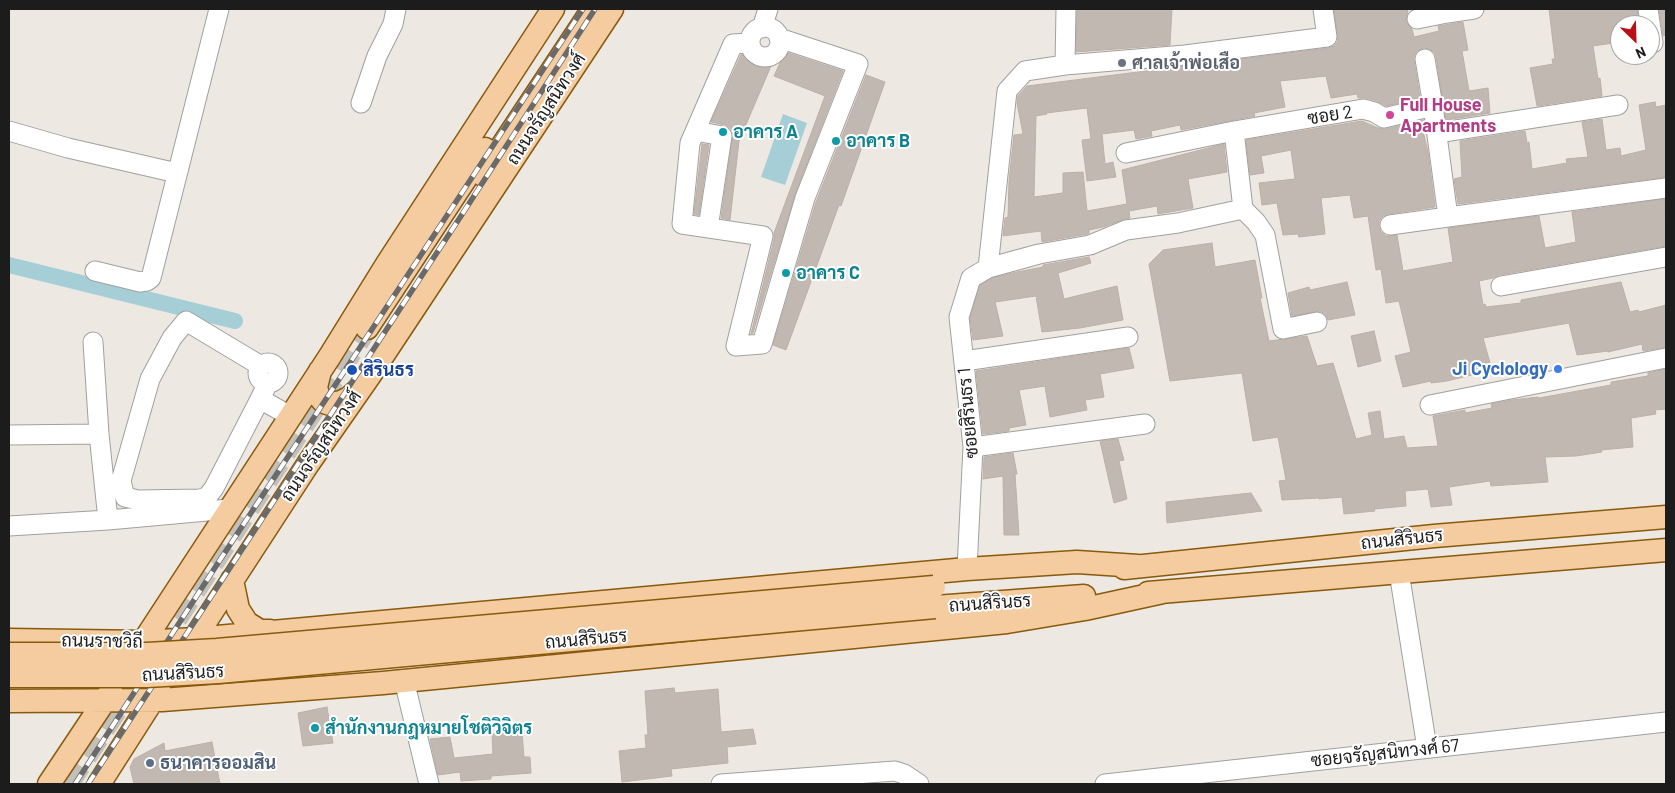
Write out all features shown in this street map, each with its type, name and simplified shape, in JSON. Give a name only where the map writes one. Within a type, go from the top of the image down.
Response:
[{"type":"main road","points":[[49,784],[144,642],[553,9]]},
{"type":"main road","name":"ถนนจรัญสนิทวงศ์","points":[[577,9],[373,331],[593,9]]},
{"type":"main road","name":"ถนนจรัญสนิทวงศ์","points":[[100,784],[152,700],[612,9]]},
{"type":"main road","points":[[320,371],[316,387],[318,395],[324,402],[330,404],[342,402],[362,386]]},
{"type":"main road","name":"ถนนสิรินธร","points":[[9,676],[147,676],[218,672],[935,597],[1065,575],[1138,566],[1434,536],[1666,517]]},
{"type":"main road","name":"ถนนสิรินธร","points":[[9,654],[147,654],[935,597],[1163,592],[1666,550]]},
{"type":"main road","name":"ถนนสิรินธร","points":[[195,638],[967,569],[1077,562],[1138,566]]},
{"type":"main road","points":[[232,580],[238,609],[247,623],[260,631],[285,631]]},
{"type":"main road","name":"ถนนสิรินธร","points":[[104,701],[152,700],[451,676],[1007,622],[1085,609],[1163,592]]},
{"type":"main road","points":[[451,676],[434,668],[423,656],[422,644],[430,633],[455,616]]},
{"type":"main road","name":"ถนนราชวิถี","points":[[9,640],[144,642],[195,638]]},
{"type":"main road","points":[[9,701],[104,701]]},
{"type":"street","points":[[95,271],[140,282],[150,278],[219,9]]},
{"type":"street","points":[[361,102],[376,56],[392,24],[396,9]]},
{"type":"street","points":[[768,9],[756,35],[754,52],[762,57],[767,57],[776,52],[780,43],[779,38],[770,29],[756,35],[733,44],[690,143],[682,224],[763,236],[736,346],[762,344],[805,198],[858,64],[779,38]]},
{"type":"street","points":[[1066,9],[1066,65]]},
{"type":"street","points":[[1243,209],[1178,223],[1126,230],[1090,245],[1039,254],[988,268],[1007,91],[1026,71],[1066,65],[1186,55],[1327,37],[1323,9]]},
{"type":"street","points":[[1417,19],[1447,11],[1474,9]]},
{"type":"street","points":[[1425,59],[1448,217]]},
{"type":"street","points":[[1437,133],[1618,105]]},
{"type":"street","name":"ซอย 2","points":[[1126,153],[1234,131],[1363,109],[1374,112],[1384,118],[1433,106]]},
{"type":"street","points":[[9,131],[68,148],[177,173]]},
{"type":"street","points":[[696,131],[722,136],[708,228]]},
{"type":"street","points":[[1234,131],[1243,209],[1256,222],[1265,235],[1283,330],[1317,322]]},
{"type":"street","points":[[1390,225],[1666,188]]},
{"type":"street","points":[[1501,286],[1666,257]]},
{"type":"street","name":"ซอยสิรินธร 1","points":[[967,569],[973,447],[959,317],[971,278],[988,268]]},
{"type":"street","points":[[186,321],[265,374],[260,399],[214,488],[207,497],[200,499],[138,500],[129,499],[124,494],[121,481],[122,476],[150,379],[172,338],[186,321]]},
{"type":"street","points":[[964,361],[1128,337]]},
{"type":"street","points":[[93,342],[98,434],[108,520]]},
{"type":"street","points":[[1430,405],[1666,358]]},
{"type":"street","points":[[260,399],[290,416]]},
{"type":"street","points":[[973,447],[1144,424]]},
{"type":"street","points":[[9,435],[98,434]]},
{"type":"street","points":[[9,526],[108,520],[229,509]]},
{"type":"street","points":[[1399,572],[1427,748]]},
{"type":"street","points":[[404,680],[429,784]]},
{"type":"street","name":"ซอยจรัญสนิทวงศ์ 67","points":[[1105,784],[1666,722]]},
{"type":"street","points":[[721,784],[895,771],[904,774],[918,784]]},
{"type":"water","points":[[783,114],[807,123],[785,185],[761,177]]},
{"type":"building","points":[[1077,9],[1172,9],[1170,45],[1076,52]]},
{"type":"building","points":[[1334,9],[1408,9],[1406,22],[1412,29],[1414,37],[1439,31],[1438,26],[1463,22],[1468,50],[1462,51],[1469,91],[1488,88],[1490,113],[1446,120],[1436,57],[1434,52],[1424,48],[1417,51],[1414,56],[1420,98],[1386,106],[1377,101],[1358,98],[1357,94],[1331,98],[1326,76],[1280,81],[1285,107],[1254,113],[1255,116],[1181,130],[1180,125],[1151,131],[1152,136],[1136,139],[1134,130],[1102,134],[1105,164],[1113,162],[1116,177],[1087,181],[1082,140],[1091,139],[1087,108],[1046,113],[1036,116],[1034,197],[1063,193],[1063,173],[1083,172],[1087,211],[1127,204],[1122,170],[1224,144],[1227,172],[1188,179],[1193,208],[1158,214],[1157,206],[1129,211],[1130,218],[1089,230],[1087,234],[1042,242],[1041,231],[1003,236],[1005,218],[1008,217],[1009,181],[1014,135],[1023,134],[1017,103],[1018,96],[1027,86],[1328,48],[1334,46],[1338,41]]},
{"type":"building","points":[[1549,9],[1637,9],[1638,15],[1610,15],[1610,43],[1593,46],[1602,96],[1537,106],[1530,68],[1553,64],[1552,59],[1555,59]]},
{"type":"building","points":[[1659,9],[1666,9],[1666,35],[1663,36],[1660,15]]},
{"type":"building","points":[[785,52],[843,71],[795,194],[753,333],[751,334],[774,233],[825,96],[774,76]]},
{"type":"building","points":[[741,55],[771,66],[739,141],[730,220],[721,218],[733,132],[725,125],[711,122]]},
{"type":"building","points":[[866,75],[885,82],[841,206],[839,205],[786,350],[773,345],[816,202]]},
{"type":"building","points":[[1655,102],[1656,107],[1666,105],[1666,177],[1458,204],[1454,179],[1462,177],[1460,141],[1525,131],[1527,143],[1529,142],[1532,169],[1567,163],[1566,159],[1588,157],[1582,122],[1602,119],[1606,150],[1620,148],[1621,156],[1646,150],[1639,105]]},
{"type":"building","points":[[1424,120],[1424,126],[1422,127],[1428,152],[1435,207],[1388,214],[1379,221],[1381,232],[1386,236],[1397,235],[1403,271],[1453,262],[1448,228],[1539,216],[1545,248],[1576,242],[1572,212],[1665,199],[1666,246],[1499,275],[1479,281],[1483,305],[1485,304],[1486,307],[1521,303],[1521,300],[1621,282],[1630,312],[1638,310],[1639,312],[1666,305],[1666,347],[1643,351],[1642,344],[1608,352],[1577,355],[1569,323],[1483,338],[1492,370],[1447,381],[1431,383],[1431,381],[1403,387],[1395,356],[1411,352],[1399,301],[1386,303],[1381,269],[1376,270],[1368,216],[1354,218],[1350,195],[1321,198],[1325,234],[1299,237],[1298,234],[1283,235],[1277,203],[1262,205],[1259,183],[1295,179],[1291,150],[1261,156],[1264,173],[1250,175],[1246,140],[1362,121],[1378,128],[1386,129]]},
{"type":"building","points":[[702,144],[709,145],[699,215],[694,214]]},
{"type":"building","points":[[1212,243],[1215,267],[1255,260],[1262,298],[1260,298],[1269,341],[1307,336],[1317,366],[1333,363],[1356,439],[1372,435],[1368,413],[1380,411],[1384,439],[1404,436],[1407,448],[1438,446],[1433,416],[1465,410],[1465,413],[1492,408],[1491,404],[1539,398],[1611,385],[1611,382],[1648,376],[1648,373],[1666,369],[1666,409],[1655,410],[1656,414],[1631,418],[1633,447],[1601,450],[1602,452],[1576,456],[1545,457],[1548,482],[1491,486],[1490,481],[1449,487],[1452,505],[1431,507],[1428,489],[1405,491],[1406,506],[1344,514],[1342,497],[1282,500],[1279,481],[1286,480],[1278,437],[1253,441],[1242,373],[1170,381],[1149,264],[1163,250]]},
{"type":"building","points":[[1089,257],[1091,263],[1058,273],[1064,299],[1117,286],[1123,320],[1080,328],[1042,332],[1036,296],[995,302],[1003,336],[973,340],[970,318],[980,285],[992,278],[1043,267],[1043,265]]},
{"type":"building","points":[[1347,282],[1355,315],[1328,320],[1325,314],[1320,311],[1292,316],[1288,293],[1309,287],[1310,290]]},
{"type":"building","points":[[1374,331],[1381,361],[1358,367],[1351,336]]},
{"type":"building","points":[[1129,348],[1134,368],[1100,374],[1104,397],[1085,400],[1087,410],[1050,417],[1045,386],[1019,390],[1026,425],[1009,428],[1009,431],[983,434],[976,371]]},
{"type":"building","points":[[1118,439],[1124,460],[1119,461],[1127,499],[1114,503],[1100,441]]},
{"type":"building","points":[[1013,453],[1017,474],[1015,474],[1019,535],[1004,535],[1003,476],[983,479],[984,457]]},
{"type":"building","points":[[1251,493],[1262,511],[1167,523],[1166,502]]},
{"type":"building","points":[[674,688],[675,693],[718,689],[721,732],[753,729],[756,744],[727,747],[728,763],[671,769],[672,776],[622,782],[619,751],[646,748],[645,735],[648,735],[645,691]]},
{"type":"building","name":"สำนักงานกฎหมายโชติวิจิตร","points":[[327,707],[333,743],[303,746],[298,713]]},
{"type":"building","points":[[522,733],[524,757],[530,757],[531,773],[491,776],[491,779],[461,781],[460,772],[438,775],[430,739],[450,737],[454,758],[493,754],[492,734]]},
{"type":"building","points":[[212,742],[220,784],[134,784],[130,767],[134,759],[164,743],[165,751]]},
{"type":"waterway","points":[[9,265],[235,321]]},
{"type":"tunnel","points":[[68,784],[367,328]]},
{"type":"railway","points":[[75,784],[218,563],[583,9]]},
{"type":"railway","points":[[88,784],[595,9]]},
{"type":"place","name":"ศาลเจ้าพ่อเสือ","points":[[1122,63]]},
{"type":"place","name":"Full House Apartments","points":[[1390,115]]},
{"type":"place","name":"อาคาร A","points":[[723,132]]},
{"type":"place","name":"อาคาร B","points":[[836,141]]},
{"type":"place","name":"อาคาร C","points":[[786,273]]},
{"type":"place","name":"Ji Cyclology","points":[[1558,369]]},
{"type":"place","name":"สิรินธร","points":[[352,370]]},
{"type":"place","name":"สำนักงานกฎหมายโชติวิจิตร","points":[[315,728]]},
{"type":"place","name":"ธนาคารออมสิน","points":[[150,763]]}]
